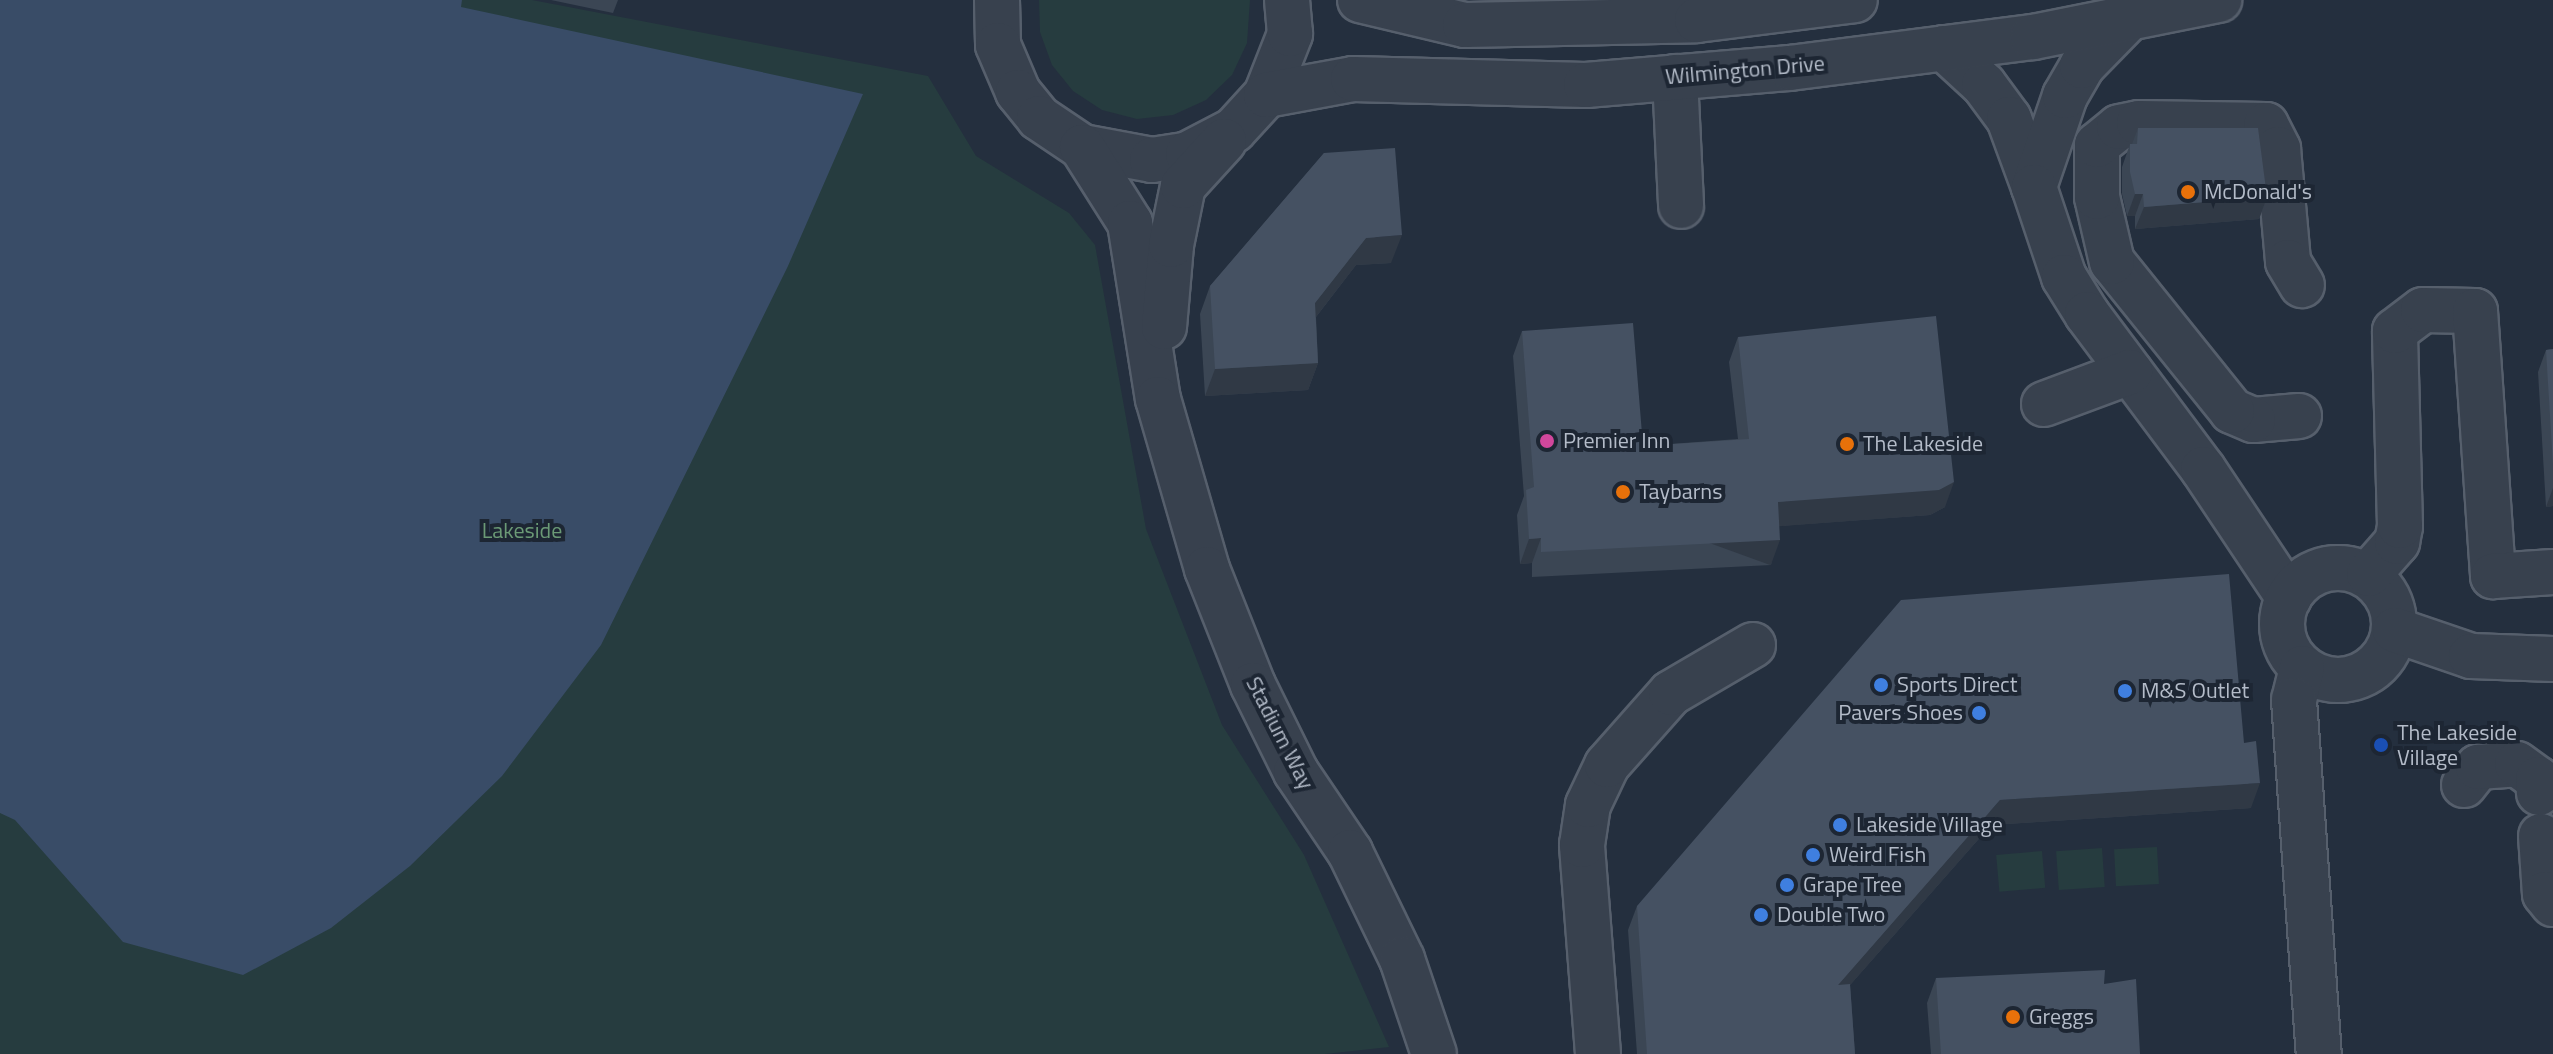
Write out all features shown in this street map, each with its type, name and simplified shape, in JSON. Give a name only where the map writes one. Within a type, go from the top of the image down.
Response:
[{"type":"street","points":[[997,0],[998,45],[1018,92],[1039,118],[1082,147],[1152,160],[1188,154],[1234,130]]},
{"type":"street","points":[[1266,95],[1290,34],[1287,0]]},
{"type":"street","points":[[1360,0],[1465,25],[1697,20],[1843,1]]},
{"type":"street","name":"Wilmington Drive","points":[[1266,95],[1353,79],[1586,85],[1675,77],[1944,48],[2219,0]]},
{"type":"street","points":[[2034,187],[2065,96],[2082,66],[2129,18]]},
{"type":"street","points":[[1944,48],[1984,85],[2009,119],[2064,277],[2289,598]]},
{"type":"street","points":[[1675,77],[1681,206]]},
{"type":"street","name":"Stadium Way","points":[[1158,399],[1171,245],[1183,186],[1266,95]]},
{"type":"street","points":[[2299,416],[2245,418],[2232,411],[2191,364],[2106,248],[2097,197],[2096,149],[2100,141],[2119,127],[2139,123],[2256,121],[2266,125],[2278,149],[2288,262],[2302,285]]},
{"type":"street","name":"Stadium Way","points":[[1082,147],[1130,223],[1158,399],[1207,569],[1253,685],[1296,772],[1350,852],[1402,959],[1434,1054]]},
{"type":"street","points":[[2369,574],[2397,542],[2400,526],[2395,331],[2423,310],[2475,311],[2493,576],[2553,572]]},
{"type":"street","points":[[2044,404],[2130,372]]},
{"type":"street","points":[[2341,567],[2369,574],[2394,610],[2395,630],[2390,648],[2368,673],[2332,681],[2302,668],[2287,648],[2281,629],[2289,598],[2302,580],[2320,570],[2341,567]]},
{"type":"street","points":[[2395,630],[2471,656],[2553,659]]},
{"type":"street","points":[[1598,1054],[1582,845],[1588,805],[1607,765],[1671,693],[1753,645]]},
{"type":"street","points":[[2302,668],[2294,700],[2319,1054]]},
{"type":"street","points":[[2464,785],[2478,767],[2517,764],[2538,779],[2539,793]]},
{"type":"street","points":[[2541,836],[2545,894],[2553,904]]},
{"type":"green space","name":"Lakeside","points":[[0,0],[532,0],[928,76],[976,156],[1069,213],[1095,245],[1146,529],[1222,725],[1304,855],[1389,1047],[1325,1054],[0,1054]]},
{"type":"green space","points":[[1039,0],[1250,0],[1247,43],[1232,75],[1206,100],[1173,115],[1137,119],[1102,110],[1073,91],[1052,65],[1040,32]]},
{"type":"green space","points":[[2157,847],[2159,884],[2116,886],[2114,849]]},
{"type":"green space","points":[[2102,848],[2105,887],[2059,890],[2056,851]]},
{"type":"green space","points":[[2042,851],[2045,888],[1999,892],[1996,855]]},
{"type":"water","name":"Lakeside","points":[[0,0],[462,0],[461,7],[863,94],[788,266],[601,645],[502,776],[410,866],[331,928],[243,975],[123,942],[15,820],[0,813]]},
{"type":"building","name":"McDonald's","points":[[2138,128],[2258,128],[2267,197],[2144,207],[2143,194],[2135,194],[2130,172],[2130,144],[2137,144]]},
{"type":"building","points":[[1395,148],[1402,235],[1366,238],[1315,303],[1318,363],[1215,369],[1210,286],[1324,153]]},
{"type":"building","points":[[1936,316],[1954,482],[1939,490],[1778,502],[1780,540],[1541,552],[1541,538],[1529,539],[1526,490],[1534,487],[1522,331],[1633,323],[1643,446],[1749,439],[1738,337]]},
{"type":"building","points":[[2553,349],[2553,465],[2546,350]]},
{"type":"building","name":"Lakeside Village","points":[[2229,574],[2244,743],[2256,741],[2260,783],[2000,800],[1838,985],[1850,984],[1855,1054],[1647,1054],[1637,906],[1901,600]]},
{"type":"building","points":[[2105,970],[2104,984],[2136,979],[2140,1054],[1941,1054],[1936,978]]},
{"type":"place","name":"McDonald's","points":[[2188,192]]},
{"type":"place","name":"Premier Inn","points":[[1547,441]]},
{"type":"place","name":"The Lakeside","points":[[1847,444]]},
{"type":"place","name":"Taybarns","points":[[1623,492]]},
{"type":"place","name":"Sports Direct","points":[[1881,685]]},
{"type":"place","name":"M&S Outlet","points":[[2125,691]]},
{"type":"place","name":"Pavers Shoes","points":[[1979,713]]},
{"type":"place","name":"The Lakeside Village","points":[[2381,745]]},
{"type":"place","name":"Lakeside Village","points":[[1840,825]]},
{"type":"place","name":"Weird Fish","points":[[1813,855]]},
{"type":"place","name":"Grape Tree","points":[[1787,885]]},
{"type":"place","name":"Double Two","points":[[1761,915]]},
{"type":"place","name":"Greggs","points":[[2013,1017]]}]
